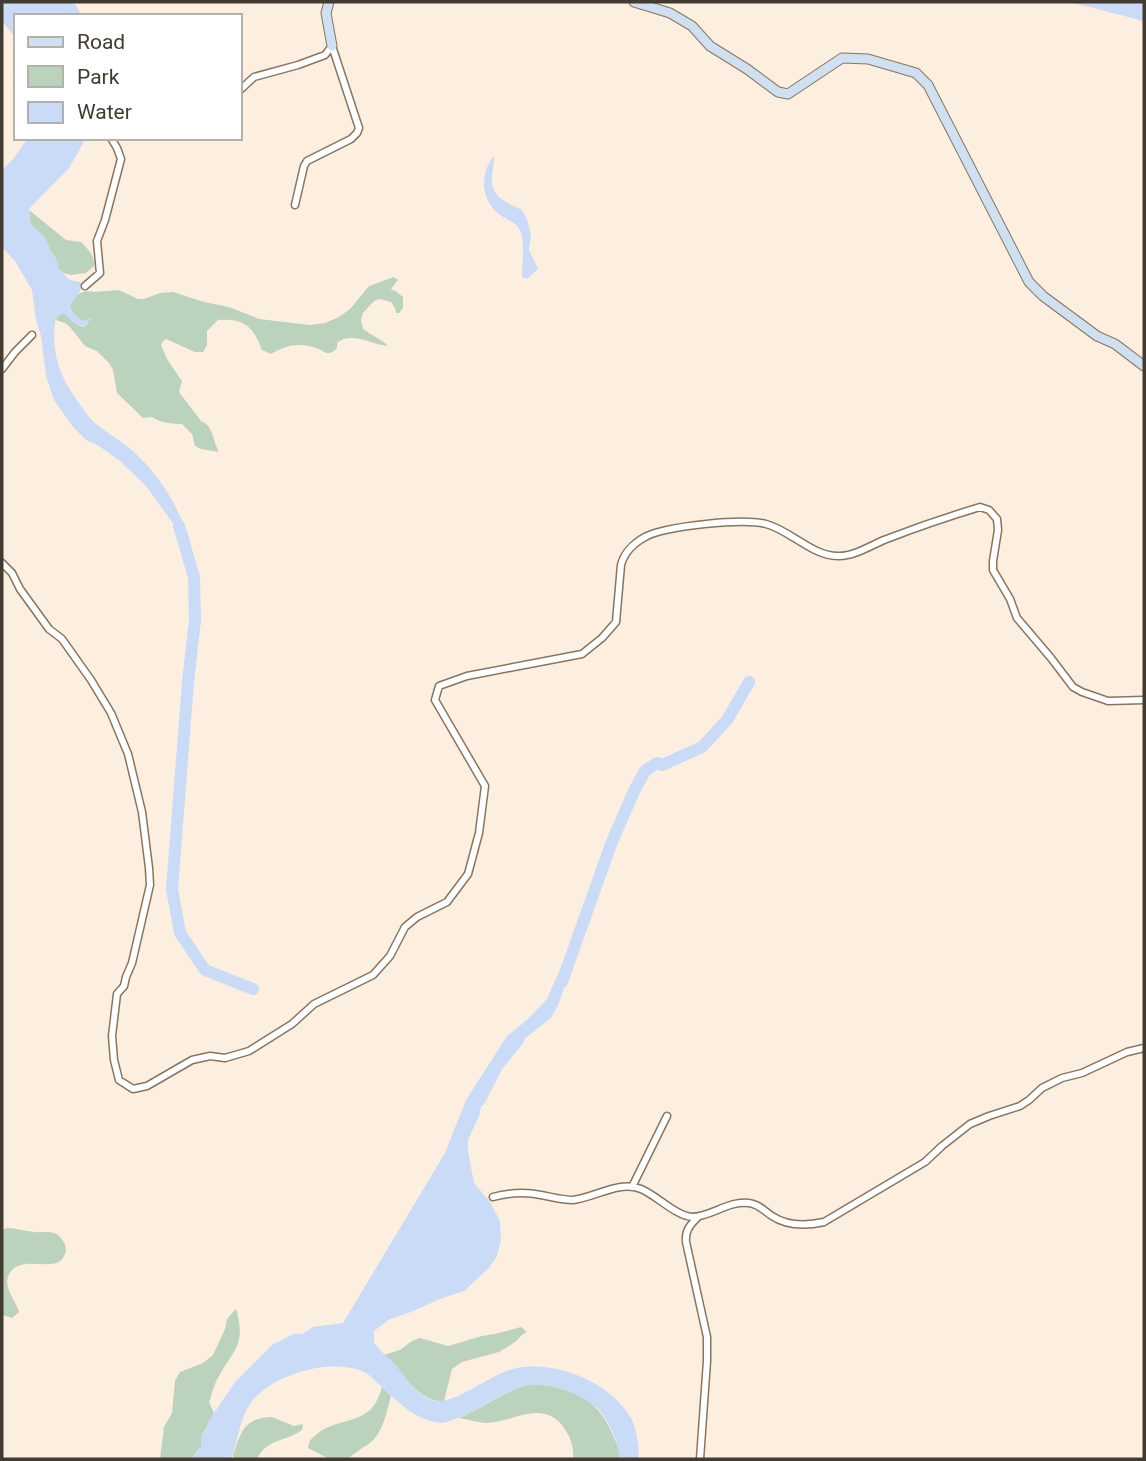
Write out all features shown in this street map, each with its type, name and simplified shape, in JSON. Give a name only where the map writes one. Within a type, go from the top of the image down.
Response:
[{"type":"street","points":[[295,205],[307,161],[351,139],[359,128],[332,46],[326,13],[329,2]]},
{"type":"street","points":[[634,2],[670,13],[692,26],[710,46],[783,94],[788,94],[842,58],[868,59],[916,73],[928,85],[1029,282],[1043,296],[1097,336],[1115,344],[1144,366]]},
{"type":"street","points":[[242,88],[254,76],[325,55],[332,46]]},
{"type":"street","points":[[85,286],[100,273],[97,241],[121,159],[112,140]]},
{"type":"street","points":[[2,369],[32,335]]},
{"type":"street","points":[[2,563],[12,573],[20,589],[49,629],[62,639],[90,680],[111,713],[128,754],[142,812],[150,885],[132,963],[124,986],[117,994],[112,1036],[119,1080],[133,1089],[147,1086],[192,1060],[210,1056],[225,1058],[249,1051],[292,1024],[314,1004],[373,975],[390,956],[405,927],[416,917],[447,902],[468,874],[479,833],[485,786],[435,700],[439,686],[467,676],[582,654],[602,639],[616,622],[623,558],[638,542],[653,534],[701,524],[757,523],[771,526],[822,553],[841,556],[940,519],[980,507],[985,508],[992,512],[997,523],[993,561],[996,576],[1020,622],[1073,687],[1108,701],[1144,699]]},
{"type":"street","points":[[493,1197],[523,1193],[572,1200],[632,1187],[642,1189],[691,1217],[747,1202],[757,1204],[782,1221],[812,1224],[824,1222],[925,1162],[970,1124],[1020,1106],[1042,1088],[1062,1078],[1082,1073],[1128,1052],[1144,1048]]},
{"type":"street","points":[[632,1187],[667,1116]]},
{"type":"street","points":[[700,1215],[685,1233],[707,1337],[700,1459]]},
{"type":"green space","points":[[29,210],[66,240],[81,242],[92,256],[94,266],[86,273],[63,273],[58,268],[45,237],[30,222]]},
{"type":"green space","points":[[394,277],[398,280],[391,289],[403,297],[403,308],[396,313],[391,302],[380,299],[374,301],[363,313],[361,320],[363,329],[388,346],[348,338],[337,343],[337,348],[330,353],[298,345],[282,348],[271,354],[262,350],[251,329],[235,320],[218,320],[207,331],[207,345],[203,352],[195,352],[166,339],[163,341],[161,345],[167,359],[182,381],[179,392],[208,426],[219,452],[195,446],[192,434],[182,424],[167,423],[152,417],[143,418],[117,393],[109,363],[97,351],[85,346],[70,327],[56,320],[57,315],[65,311],[77,325],[84,327],[88,323],[79,320],[70,308],[78,294],[86,291],[119,290],[138,299],[173,292],[229,307],[259,319],[310,325],[339,317],[350,309],[369,286]]},
{"type":"green space","points":[[7,1228],[54,1233],[60,1237],[66,1248],[60,1261],[53,1264],[19,1265],[13,1269],[7,1281],[19,1312],[12,1318],[2,1315],[2,1230]]},
{"type":"green space","points":[[236,1309],[239,1338],[214,1386],[209,1402],[214,1413],[201,1435],[201,1447],[191,1459],[160,1459],[164,1427],[172,1413],[175,1381],[180,1372],[203,1363],[213,1355],[227,1319]]},
{"type":"green space","points":[[521,1327],[527,1332],[499,1352],[462,1362],[452,1369],[444,1401],[426,1397],[418,1391],[384,1355],[400,1350],[420,1338],[448,1346]]},
{"type":"green space","points":[[528,1384],[567,1390],[589,1401],[605,1420],[618,1446],[620,1459],[573,1459],[570,1439],[566,1432],[556,1419],[547,1414],[528,1414],[487,1423],[459,1418]]},
{"type":"green space","points":[[382,1387],[391,1396],[382,1427],[371,1442],[348,1459],[329,1459],[308,1448],[311,1440],[323,1429],[367,1413]]},
{"type":"green space","points":[[272,1417],[294,1426],[303,1424],[302,1430],[266,1447],[257,1459],[234,1459],[241,1433],[249,1423]]},
{"type":"water","points":[[2,2],[74,2],[81,14],[14,14],[14,36],[2,21]]},
{"type":"water","points":[[1070,2],[1144,2],[1144,22],[1136,19]]},
{"type":"water","points":[[27,140],[85,140],[69,168],[29,209],[30,222],[45,237],[58,262],[58,268],[70,280],[82,285],[70,308],[83,321],[93,317],[81,326],[64,313],[56,317],[55,352],[61,373],[91,419],[135,453],[162,484],[186,529],[191,555],[177,529],[146,486],[120,461],[86,440],[54,400],[46,376],[32,290],[15,261],[2,247],[2,170]]},
{"type":"water","points":[[494,156],[494,191],[501,199],[522,210],[527,219],[531,235],[529,250],[538,269],[527,279],[522,277],[521,233],[515,224],[494,209],[486,195],[484,179]]},
{"type":"water","points":[[565,958],[569,972],[559,1003],[551,1018],[495,1065],[479,1116],[468,1140],[474,1183],[490,1202],[500,1221],[501,1240],[497,1256],[489,1268],[464,1291],[390,1319],[374,1331],[374,1343],[417,1391],[436,1401],[462,1394],[501,1373],[525,1367],[543,1367],[578,1375],[609,1393],[631,1418],[637,1436],[638,1459],[620,1459],[615,1439],[600,1411],[585,1399],[564,1390],[532,1385],[519,1388],[469,1413],[448,1422],[438,1423],[419,1417],[406,1408],[366,1373],[337,1366],[304,1371],[272,1384],[259,1393],[243,1417],[231,1459],[191,1459],[201,1448],[201,1435],[206,1431],[208,1422],[235,1382],[272,1345],[313,1327],[343,1323],[445,1153],[466,1100],[507,1036],[547,999]]},
{"type":"waterway","points":[[179,526],[194,577],[195,620],[172,889],[180,933],[205,970],[253,989]]},
{"type":"waterway","points":[[562,982],[611,844],[645,771],[657,763],[662,765],[702,747],[727,720],[749,682]]},
{"type":"waterway","points":[[479,1101],[497,1066],[518,1040]]}]
